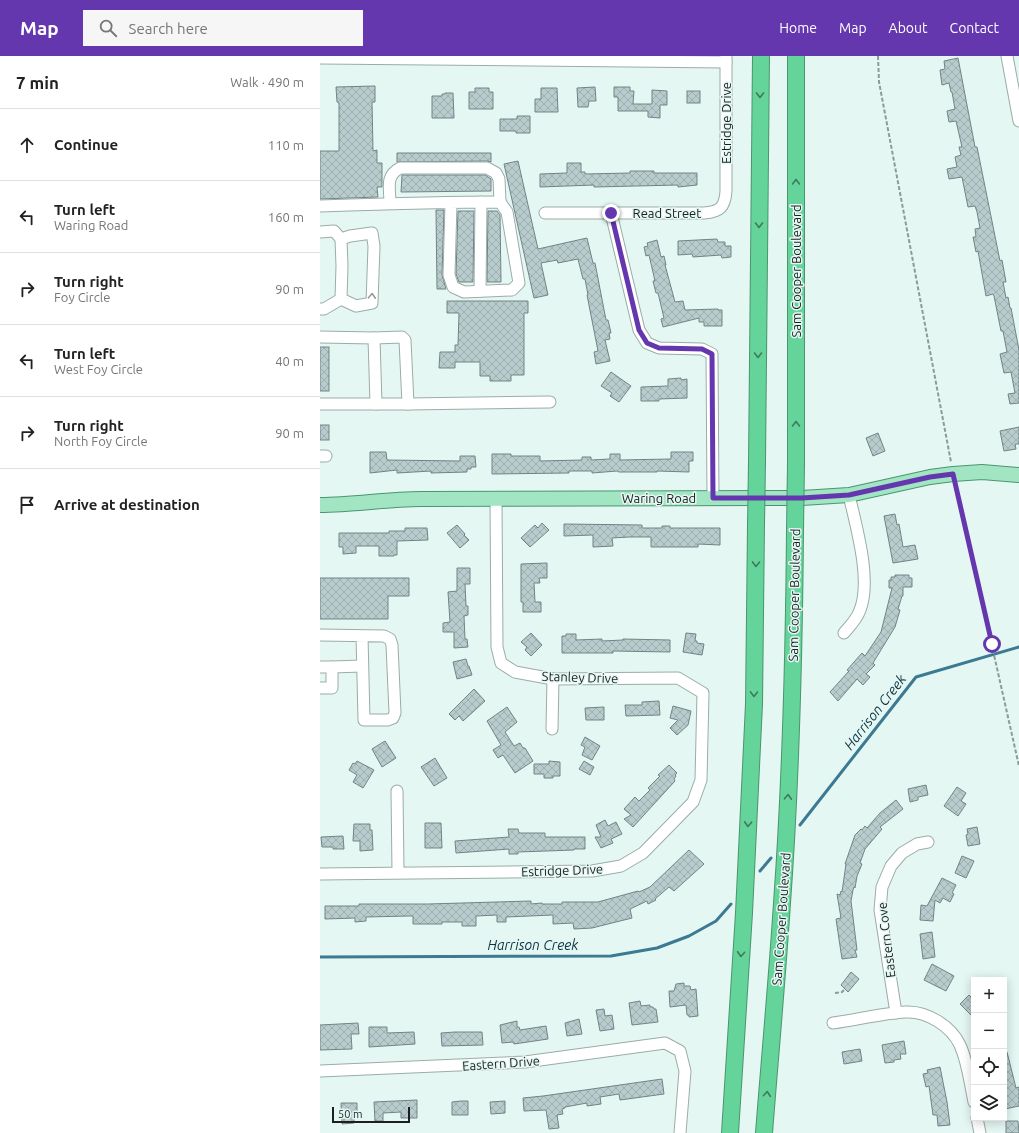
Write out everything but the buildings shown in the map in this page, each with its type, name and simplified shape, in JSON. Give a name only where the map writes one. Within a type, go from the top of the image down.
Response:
[{"type":"highway","points":[[730,1133],[744,913],[754,704],[761,56]]},
{"type":"highway","name":"Sam Cooper Boulevard","points":[[764,1133],[782,903],[790,767],[794,632],[796,463],[796,56]]},
{"type":"main road","name":"Waring Road","points":[[320,505],[356,504],[399,499],[802,498],[849,495],[930,477],[953,474],[982,472],[1019,475]]},
{"type":"street","points":[[1007,56],[1019,121]]},
{"type":"street","points":[[320,58],[726,59]]},
{"type":"street","name":"Estridge Drive","points":[[726,59],[726,191]]},
{"type":"street","points":[[390,203],[390,178],[394,172],[400,168],[487,168],[496,173],[499,179],[500,202],[508,212],[519,283],[512,290],[464,292],[453,287],[449,274],[451,202]]},
{"type":"street","name":"Read Street","points":[[545,213],[713,212],[719,210],[723,206],[726,199],[726,191]]},
{"type":"street","points":[[480,291],[481,202]]},
{"type":"street","points":[[320,206],[390,203],[500,202]]},
{"type":"street","points":[[611,213],[639,330],[647,343],[659,348],[702,349],[712,354],[713,498]]},
{"type":"street","points":[[320,232],[334,231],[341,239],[341,300]]},
{"type":"street","points":[[322,309],[341,300],[356,306],[372,303],[374,246],[372,233],[350,236],[341,239]]},
{"type":"street","points":[[320,337],[402,337],[405,340],[408,404]]},
{"type":"street","points":[[374,338],[376,404]]},
{"type":"street","points":[[320,404],[550,402]]},
{"type":"street","points":[[844,633],[857,618],[863,601],[864,584],[860,546],[849,495]]},
{"type":"street","name":"Stanley Drive","points":[[496,499],[497,647],[501,663],[515,672],[553,679],[678,678],[703,693]]},
{"type":"street","points":[[320,635],[384,636],[390,639],[392,645],[395,713],[393,718],[388,720],[364,720],[362,636]]},
{"type":"street","points":[[320,667],[362,666]]},
{"type":"street","points":[[320,688],[332,688],[332,667]]},
{"type":"street","points":[[552,729],[553,679]]},
{"type":"street","name":"Estridge Drive","points":[[320,874],[592,871],[621,866],[643,853],[693,802],[701,780],[703,693]]},
{"type":"street","points":[[397,791],[398,872]]},
{"type":"street","name":"Eastern Cove","points":[[896,1013],[880,910],[882,887],[891,866],[902,853],[917,844],[928,842]]},
{"type":"street","points":[[833,1023],[906,1012],[924,1015],[934,1019],[950,1030],[958,1040],[963,1052],[971,1087]]},
{"type":"street","name":"Eastern Drive","points":[[320,1071],[525,1062],[665,1043],[680,1051],[685,1071],[680,1133]]},
{"type":"street","points":[[978,1121],[980,1133]]},
{"type":"path","points":[[878,56],[879,82],[946,440],[1019,766]]},
{"type":"path","points":[[835,993],[842,992],[844,990]]},
{"type":"waterway","name":"Harrison Creek","points":[[800,825],[916,677],[1019,647]]},
{"type":"waterway","name":"Harrison Creek","points":[[760,871],[771,858]]},
{"type":"waterway","name":"Harrison Creek","points":[[320,957],[611,956],[657,948],[689,936],[716,921],[731,904]]},
{"type":"route","points":[[611,213],[639,330],[647,343],[659,348],[702,349],[712,354],[713,498],[802,498],[849,495],[930,477],[953,474],[992,644]]}]
